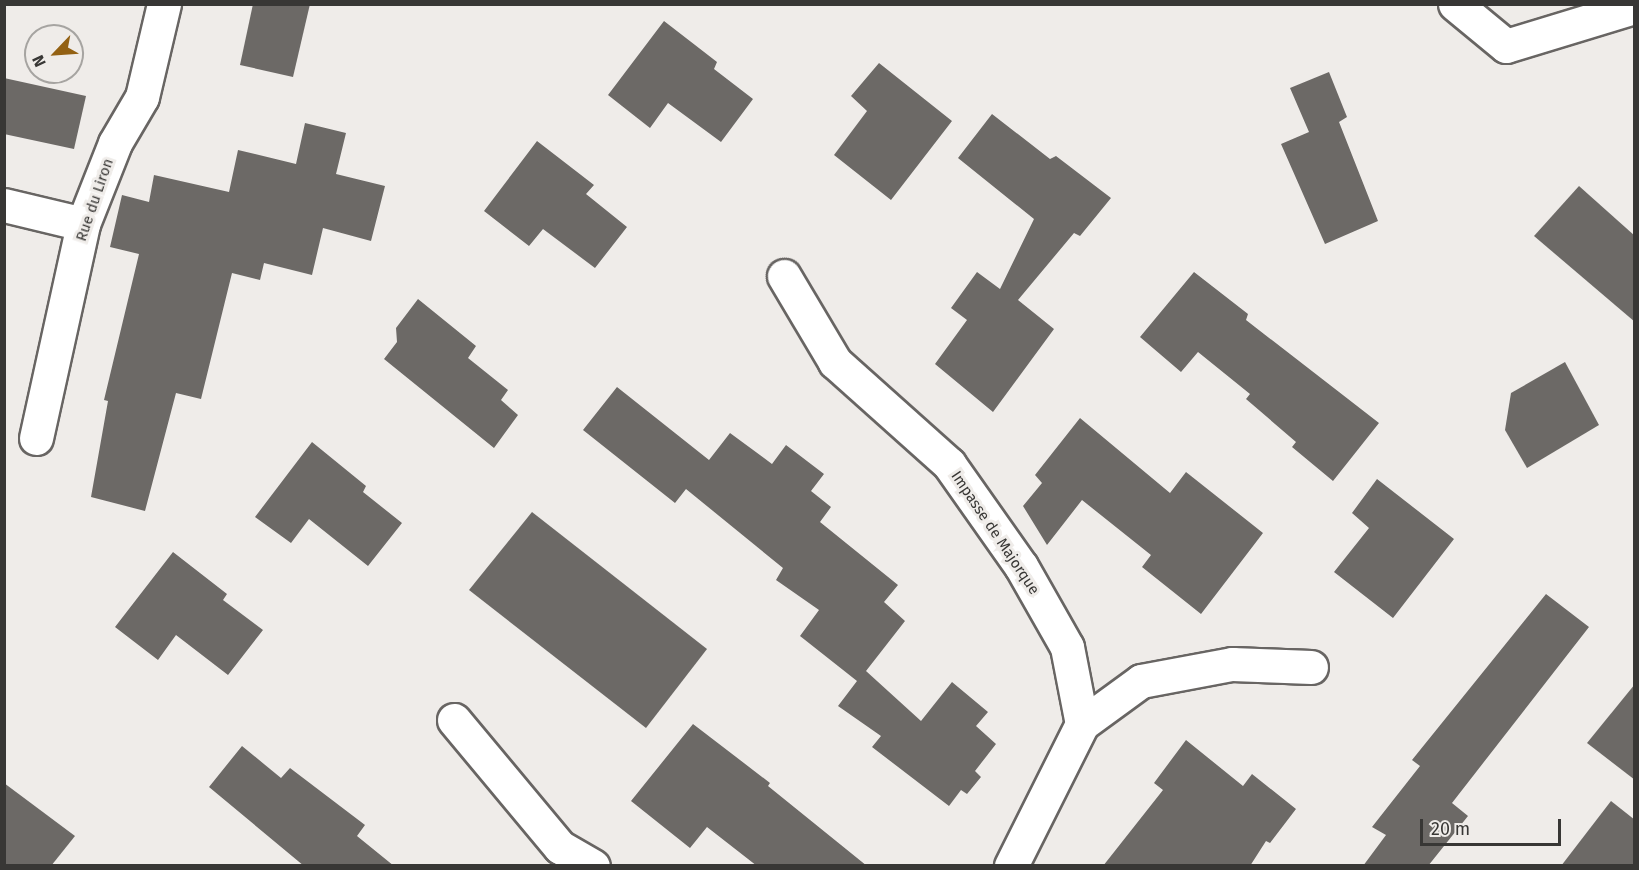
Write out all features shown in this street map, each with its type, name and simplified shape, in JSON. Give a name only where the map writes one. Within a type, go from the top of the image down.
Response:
[{"type":"street","name":"Rue du Liron","points":[[36,438],[83,224],[115,143],[142,97],[164,4]]},
{"type":"street","points":[[1455,4],[1506,46],[1635,7]]},
{"type":"street","points":[[4,205],[83,224]]},
{"type":"street","name":"Impasse de Majorque","points":[[784,276],[835,362],[949,464],[1021,566],[1067,647],[1082,724]]},
{"type":"street","points":[[1011,866],[1082,724],[1141,681],[1232,664],[1311,667]]},
{"type":"street","points":[[454,720],[560,847],[593,866]]},
{"type":"building","points":[[253,4],[310,4],[293,77],[240,65]]},
{"type":"building","points":[[664,21],[717,62],[714,69],[753,99],[721,142],[668,103],[650,128],[608,95]]},
{"type":"building","points":[[879,63],[952,121],[891,200],[834,155],[867,111],[851,96]]},
{"type":"building","points":[[1329,72],[1347,117],[1339,122],[1378,221],[1325,244],[1281,144],[1309,132],[1290,88]]},
{"type":"building","points":[[4,78],[86,96],[74,149],[4,134]]},
{"type":"building","points":[[992,114],[1050,159],[1056,156],[1111,198],[1080,236],[1074,233],[1018,300],[1054,329],[993,412],[935,364],[967,320],[951,308],[977,272],[1000,289],[1034,219],[958,158]]},
{"type":"building","points":[[305,123],[346,133],[336,174],[385,186],[371,241],[323,228],[312,275],[264,263],[260,280],[232,273],[201,399],[176,393],[145,511],[91,497],[108,401],[104,400],[139,254],[110,247],[122,195],[149,202],[154,175],[229,192],[238,150],[296,164]]},
{"type":"building","points":[[537,141],[594,185],[586,194],[627,227],[595,268],[543,229],[529,246],[484,211]]},
{"type":"building","points":[[1579,186],[1635,236],[1635,322],[1534,236]]},
{"type":"building","points":[[1194,272],[1248,314],[1246,320],[1379,423],[1333,481],[1292,447],[1296,442],[1246,399],[1250,394],[1198,352],[1181,372],[1140,337]]},
{"type":"building","points":[[418,299],[476,346],[468,358],[508,390],[501,400],[518,415],[494,448],[384,359],[397,342],[396,328]]},
{"type":"building","points":[[1565,362],[1599,425],[1527,468],[1505,430],[1511,393]]},
{"type":"building","points":[[617,387],[709,460],[730,433],[772,464],[786,445],[824,474],[811,491],[831,507],[820,522],[898,585],[884,602],[905,621],[866,671],[921,721],[952,682],[988,712],[976,726],[996,744],[975,771],[981,777],[967,794],[961,790],[949,806],[872,747],[881,736],[838,706],[857,681],[800,636],[819,610],[776,580],[783,568],[686,489],[675,503],[583,430]]},
{"type":"building","points":[[1080,418],[1170,493],[1186,472],[1263,533],[1201,614],[1142,567],[1151,555],[1082,500],[1047,545],[1023,506],[1042,483],[1035,475]]},
{"type":"building","points":[[312,442],[366,486],[363,492],[402,523],[368,566],[309,519],[291,543],[255,517]]},
{"type":"building","points":[[1377,479],[1454,539],[1393,618],[1334,572],[1369,528],[1352,513]]},
{"type":"building","points":[[532,512],[707,649],[646,728],[469,590]]},
{"type":"building","points":[[173,552],[227,594],[223,600],[263,630],[228,675],[176,635],[158,660],[115,627]]},
{"type":"building","points":[[1546,594],[1589,627],[1452,803],[1468,816],[1428,866],[1363,866],[1386,835],[1372,827],[1420,766],[1412,760]]},
{"type":"building","points":[[1635,684],[1635,780],[1587,743]]},
{"type":"building","points":[[693,724],[770,783],[768,786],[867,866],[757,866],[707,827],[690,848],[631,801]]},
{"type":"building","points":[[1186,740],[1243,786],[1252,774],[1296,809],[1270,843],[1266,841],[1250,866],[1103,866],[1163,790],[1154,783]]},
{"type":"building","points":[[242,746],[281,778],[290,768],[365,825],[357,836],[394,866],[304,866],[209,787]]},
{"type":"building","points":[[4,783],[75,836],[51,866],[4,866]]},
{"type":"building","points":[[1611,801],[1635,820],[1635,866],[1561,866]]}]
